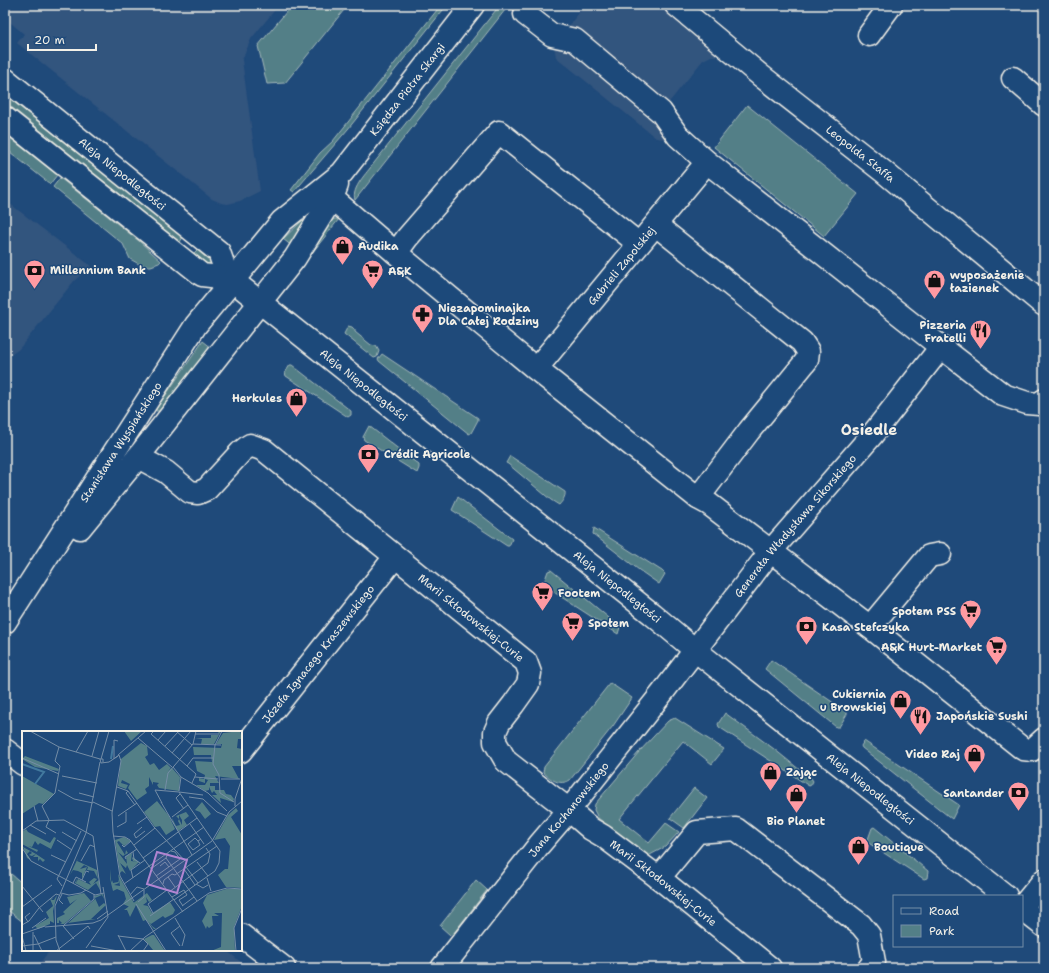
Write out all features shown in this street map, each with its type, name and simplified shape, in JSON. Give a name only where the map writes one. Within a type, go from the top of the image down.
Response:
[{"type":"street","name":"Księdza Piotra Skargi","points":[[230,279],[282,221],[342,173],[473,5]]},
{"type":"street","name":"Leopolda Staffa","points":[[676,5],[760,75],[884,172],[1044,304]]},
{"type":"street","points":[[869,35],[891,5]]},
{"type":"street","points":[[525,14],[552,35],[575,40],[661,112],[678,136],[707,162],[1003,395],[1028,403],[1039,404],[1044,400]]},
{"type":"street","points":[[1013,78],[1044,105]]},
{"type":"street","name":"Aleja Niepodległości","points":[[5,79],[219,252],[230,279],[1005,895]]},
{"type":"street","points":[[5,118],[202,275],[230,279]]},
{"type":"street","points":[[396,253],[407,238],[499,132],[639,244]]},
{"type":"street","name":"Gabrieli Zapolskiej","points":[[536,369],[707,162]]},
{"type":"street","name":"Księdza Piotra Skargi","points":[[260,303],[295,258],[332,198],[342,173]]},
{"type":"street","points":[[332,198],[536,369],[698,498],[709,504],[870,627],[1023,749],[1032,750],[1044,739]]},
{"type":"street","points":[[656,225],[802,342],[808,351],[806,360],[698,498]]},
{"type":"street","name":"Stanisława Wyspiańskiego","points":[[10,615],[196,325],[230,279]]},
{"type":"street","name":"Stanisława Wyspiańskiego","points":[[10,615],[260,303]]},
{"type":"street","name":"Generała Władysława Sikorskiego","points":[[695,650],[770,552],[872,435],[941,347]]},
{"type":"street","name":"Marii Skłodowskiej-Curie","points":[[138,457],[166,472],[190,492],[198,493],[207,490],[241,452],[250,445],[264,450],[526,662],[530,673],[528,684],[499,723],[495,732],[495,742],[506,761],[569,810],[590,829],[603,836],[659,878],[755,964]]},
{"type":"street","points":[[870,627],[929,556],[940,554]]},
{"type":"street","name":"Józefa Ignacego Kraszewskiego","points":[[242,750],[395,557]]},
{"type":"street","name":"Jana Kochanowskiego","points":[[442,968],[695,650]]},
{"type":"street","points":[[5,750],[22,763]]},
{"type":"street","points":[[659,878],[697,832],[736,829],[861,925],[869,935],[874,962],[870,968]]},
{"type":"street","points":[[1023,907],[1044,880]]},
{"type":"street","points":[[1023,909],[1044,926]]},
{"type":"street","points":[[242,936],[284,968]]},
{"type":"shaded area","points":[[5,5],[279,5],[251,39],[242,60],[260,191],[240,201],[228,204],[212,199],[17,43],[24,34],[5,18]]},
{"type":"shaded area","points":[[585,5],[660,5],[723,56],[711,56],[703,60],[666,106],[678,120],[664,139],[656,138],[556,57],[554,45]]},
{"type":"shaded area","points":[[5,200],[91,266],[74,281],[19,349],[5,359]]},
{"type":"shaded area","points":[[49,951],[227,951],[248,968],[36,968]]},
{"type":"green space","points":[[292,5],[348,5],[285,83],[267,84],[258,46]]},
{"type":"green space","points":[[441,5],[447,5],[348,129],[294,192],[291,190],[320,153],[333,141]]},
{"type":"green space","points":[[500,5],[509,5],[355,200],[355,191],[364,176]]},
{"type":"green space","points":[[5,95],[183,237],[180,242],[5,102]]},
{"type":"green space","points":[[747,105],[858,194],[824,236],[714,147]]},
{"type":"green space","points":[[5,134],[57,175],[50,184],[5,148]]},
{"type":"green space","points":[[60,178],[139,241],[161,261],[151,266],[146,266],[130,259],[123,244],[53,187]]},
{"type":"green space","points":[[339,219],[308,258],[330,221]]},
{"type":"green space","points":[[303,220],[305,222],[293,247],[283,239]]},
{"type":"green space","points":[[197,250],[221,270],[220,275],[193,254]]},
{"type":"green space","points":[[348,326],[352,327],[355,332],[371,345],[376,346],[379,351],[377,357],[374,358],[344,334]]},
{"type":"green space","points":[[203,341],[212,348],[159,411],[156,411],[156,409]]},
{"type":"green space","points":[[382,354],[478,418],[471,433],[469,434],[379,361],[378,359]]},
{"type":"green space","points":[[290,365],[292,365],[351,411],[351,415],[348,417],[286,376],[285,373]]},
{"type":"green space","points":[[369,426],[419,465],[417,473],[364,440],[363,437]]},
{"type":"green space","points":[[510,456],[565,492],[559,505],[506,463]]},
{"type":"green space","points":[[458,497],[512,539],[509,546],[452,510]]},
{"type":"green space","points":[[594,528],[662,571],[665,574],[659,584],[593,534]]},
{"type":"green space","points":[[551,570],[620,627],[618,634],[543,585],[548,571]]},
{"type":"green space","points":[[771,660],[847,712],[839,727],[836,727],[765,669]]},
{"type":"green space","points":[[610,683],[632,698],[613,726],[570,780],[566,782],[559,782],[552,780],[543,772],[544,767]]},
{"type":"green space","points":[[725,713],[774,749],[807,777],[811,778],[813,781],[811,785],[809,786],[719,727],[718,724]]},
{"type":"green space","points":[[675,718],[724,749],[712,764],[683,741],[619,819],[649,843],[666,823],[679,832],[665,847],[648,856],[598,818],[594,810],[595,804],[639,752],[668,721]]},
{"type":"green space","points":[[864,741],[959,805],[952,819],[862,748],[861,746]]},
{"type":"green space","points":[[694,788],[707,798],[684,828],[670,818]]},
{"type":"green space","points":[[874,827],[928,871],[927,878],[924,879],[867,842],[872,828]]},
{"type":"green space","points":[[5,869],[22,883],[22,921],[5,908]]},
{"type":"green space","points":[[476,880],[487,890],[453,934],[450,935],[440,926]]},
{"type":"place","name":"Audika","points":[[342,266]]},
{"type":"place","name":"Millennium Bank","points":[[35,290]]},
{"type":"place","name":"A&K","points":[[373,290]]},
{"type":"place","name":"wyposażenie łazienek","points":[[935,300]]},
{"type":"place","name":"Niezapominajka Dla Całej Rodziny","points":[[422,334]]},
{"type":"place","name":"Pizzeria Fratelli","points":[[981,350]]},
{"type":"place","name":"Herkules","points":[[297,418]]},
{"type":"place","name":"Crédit Agricole","points":[[369,474]]},
{"type":"place","name":"Footem","points":[[542,612]]},
{"type":"place","name":"Społem PSS","points":[[971,630]]},
{"type":"place","name":"Społem","points":[[573,642]]},
{"type":"place","name":"Kasa Stefczyka","points":[[807,646]]},
{"type":"place","name":"A&K Hurt-Market","points":[[997,666]]},
{"type":"place","name":"Cukiernia u Browskiej","points":[[901,720]]},
{"type":"place","name":"Japońskie Sushi","points":[[920,736]]},
{"type":"place","name":"Video Raj","points":[[975,774]]},
{"type":"place","name":"Zając","points":[[771,792]]},
{"type":"place","name":"Santander","points":[[1019,812]]},
{"type":"place","name":"Bio Planet","points":[[796,814]]},
{"type":"place","name":"Boutique","points":[[858,866]]},
{"type":"district","name":"Osiedle","points":[[869,430]]}]
